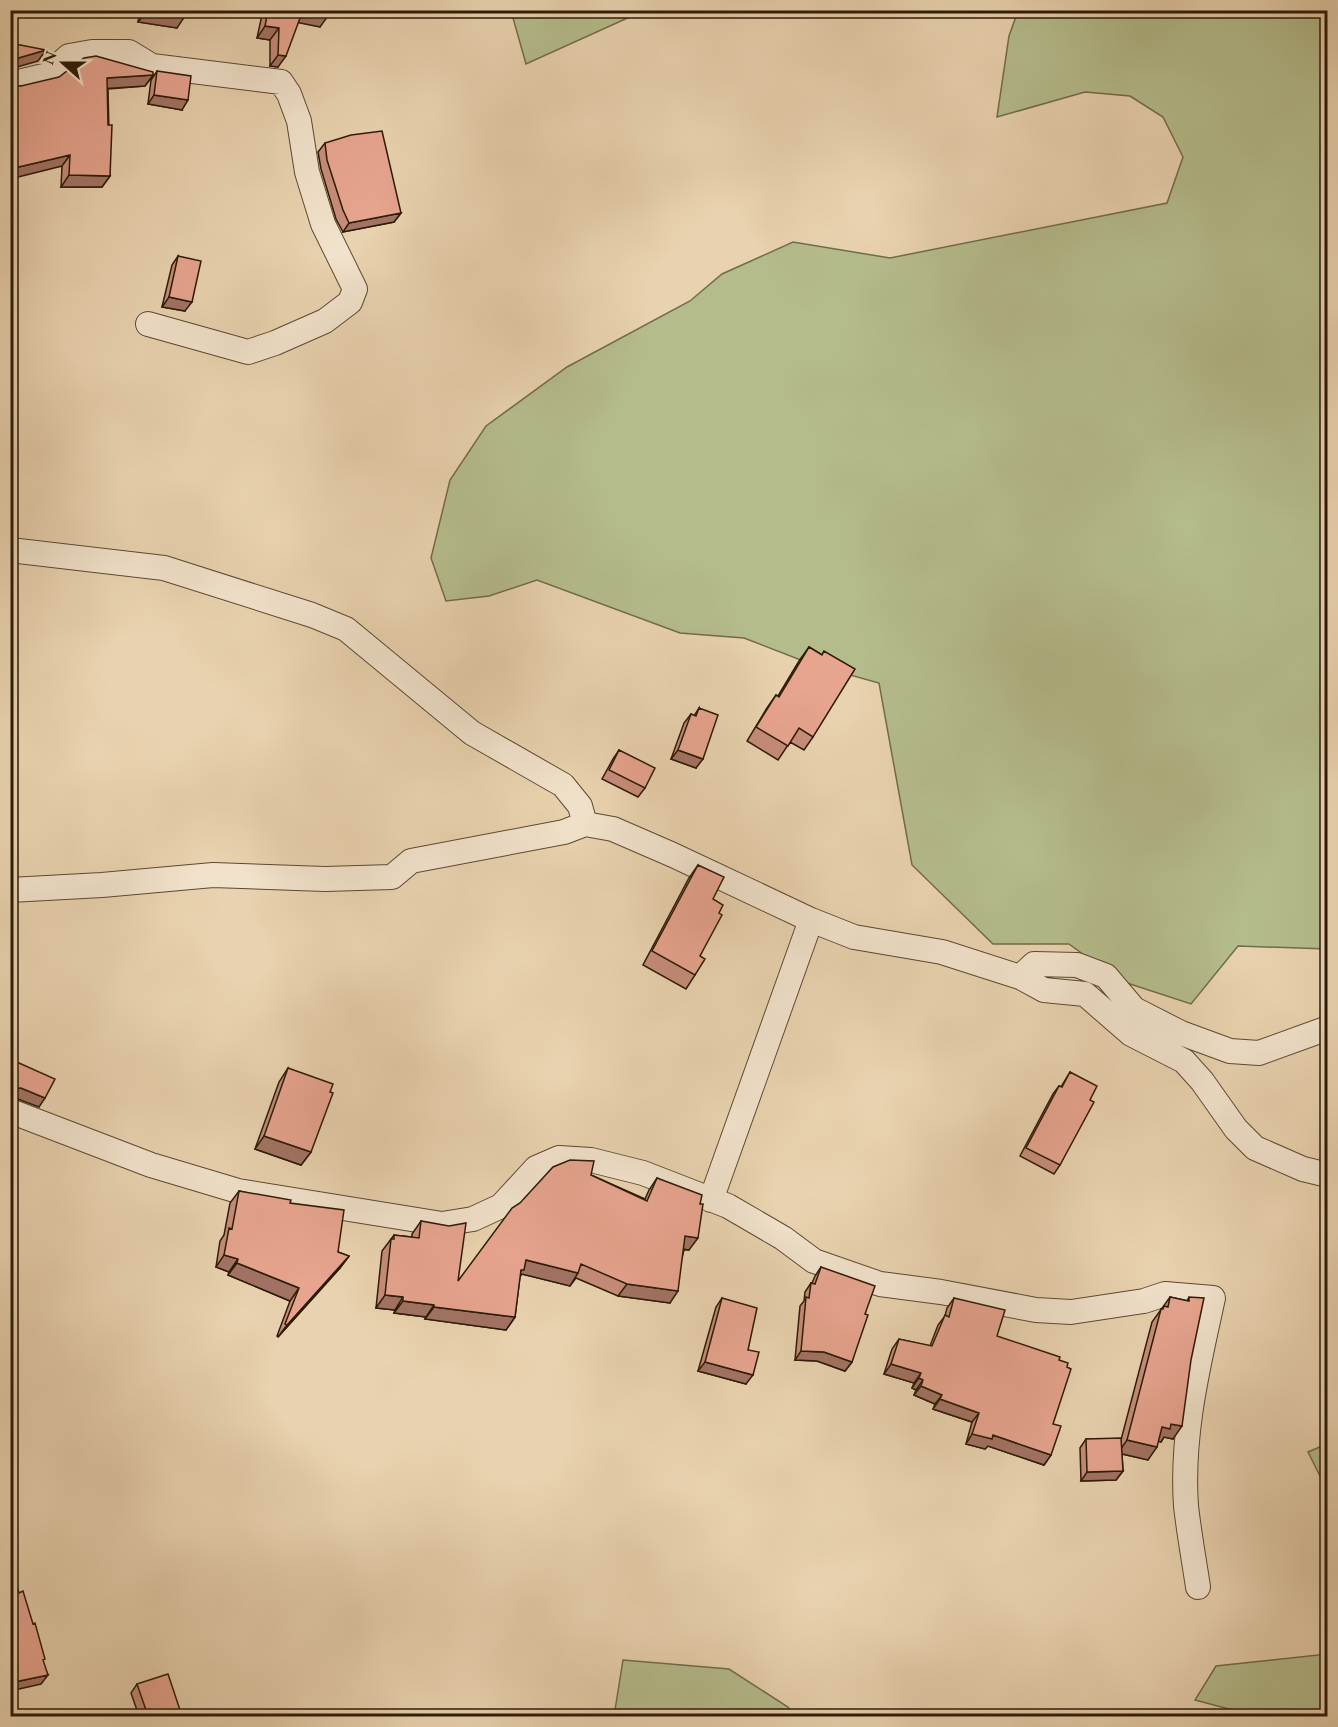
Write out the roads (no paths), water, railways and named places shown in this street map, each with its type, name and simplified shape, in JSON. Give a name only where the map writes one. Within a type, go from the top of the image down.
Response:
[{"type":"street","points":[[10,84],[48,75],[69,56],[92,52],[129,52],[152,66],[281,82],[289,94],[299,122],[307,172],[323,224],[355,289],[350,302],[325,321],[248,352],[148,324]]},
{"type":"street","points":[[10,550],[164,567],[312,615],[346,629],[471,734],[563,785],[580,806],[585,824]]},
{"type":"street","points":[[10,890],[213,875],[325,879],[392,877],[411,861],[564,832],[585,824],[613,829],[811,920],[854,937],[942,951],[1020,977],[1044,990],[1085,994],[1131,1034],[1184,1061],[1202,1081],[1236,1129],[1255,1148],[1303,1169],[1328,1175]]},
{"type":"street","points":[[711,1200],[811,920]]},
{"type":"street","points":[[1020,977],[1034,964],[1077,965],[1106,976],[1134,1009],[1181,1033],[1230,1051],[1259,1053],[1328,1028]]},
{"type":"street","points":[[10,1111],[151,1165],[238,1191],[442,1224],[472,1219],[501,1206],[536,1168],[559,1158],[591,1160],[643,1173],[728,1206],[783,1238],[814,1261],[880,1284],[940,1292],[1036,1310],[1071,1312],[1144,1301],[1166,1293],[1213,1298],[1192,1391],[1186,1450],[1186,1505],[1198,1587]]}]
